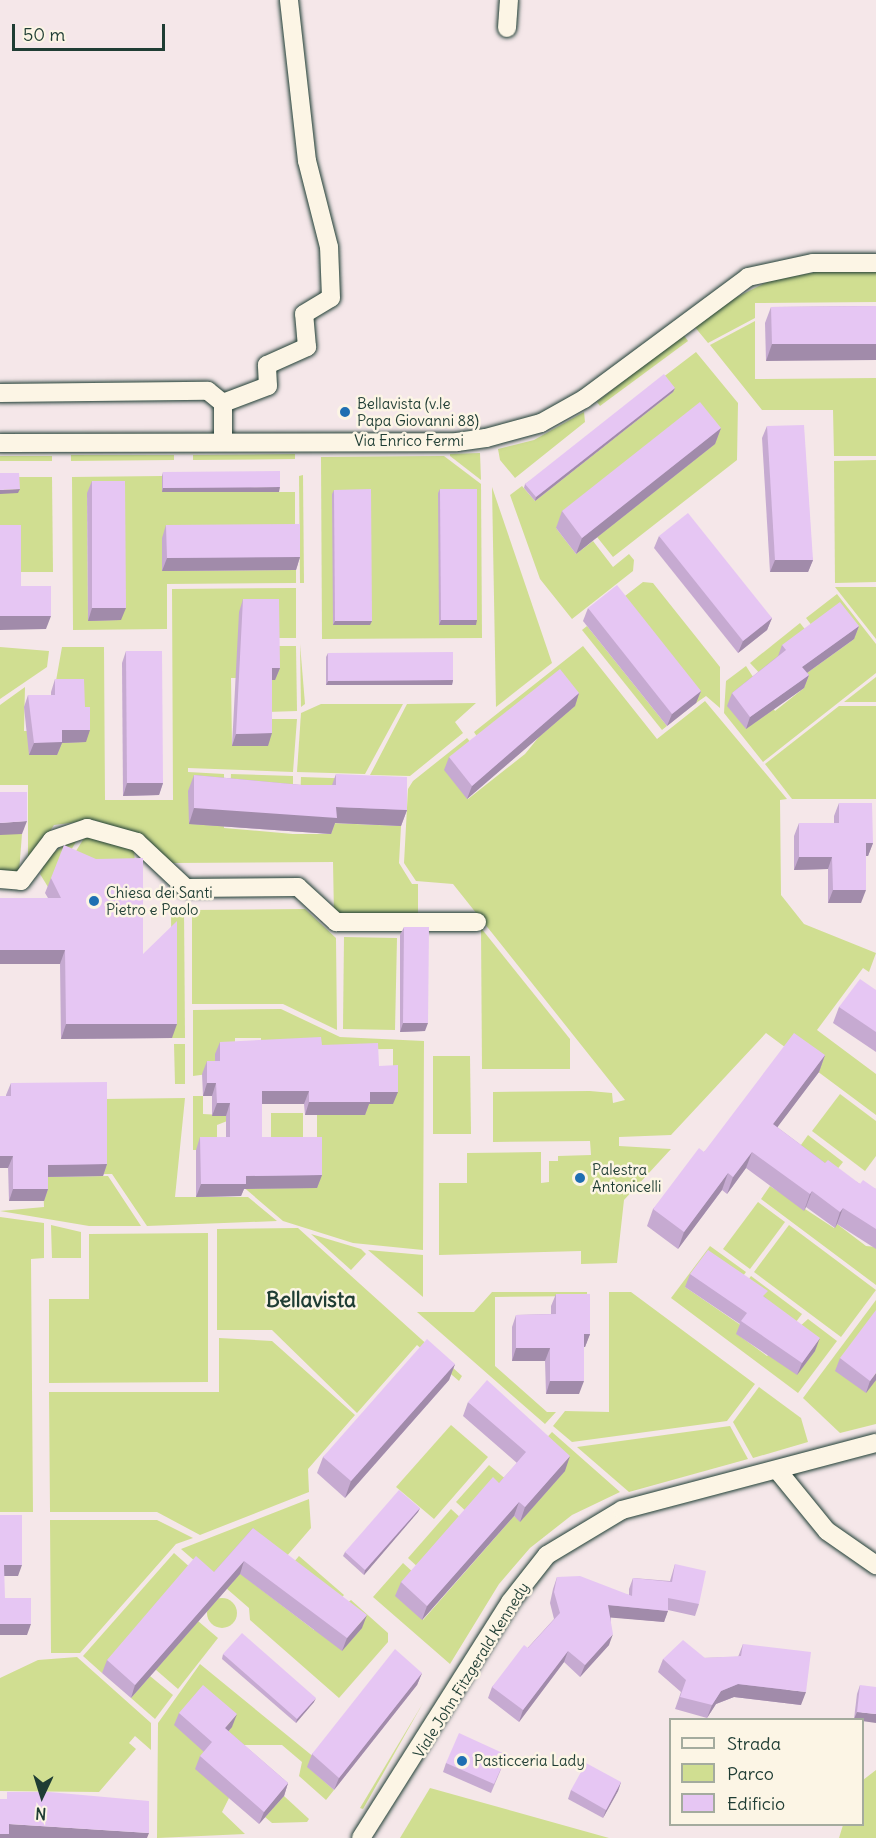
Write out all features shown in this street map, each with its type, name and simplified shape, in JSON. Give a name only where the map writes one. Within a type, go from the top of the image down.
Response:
[{"type":"street","points":[[224,403],[268,386],[267,365],[307,348],[304,314],[331,298],[329,247],[307,160],[289,0]]},
{"type":"street","points":[[507,28],[509,0]]},
{"type":"street","name":"Via Enrico Fermi","points":[[0,443],[223,440],[457,442],[501,434],[541,423],[584,399],[748,277],[813,263],[876,263]]},
{"type":"street","points":[[0,393],[208,391],[224,403]]},
{"type":"street","points":[[223,440],[224,403]]},
{"type":"street","points":[[0,879],[21,881],[52,840],[87,828],[137,842],[186,888],[298,887],[336,922],[477,922]]},
{"type":"street","name":"Viale John Fitzgerald Kennedy","points":[[361,1838],[510,1602],[547,1555],[622,1510],[778,1471],[876,1443]]},
{"type":"street","points":[[778,1471],[827,1532],[876,1565]]},
{"type":"green space","points":[[876,270],[876,302],[755,303],[755,318],[708,343],[694,326],[721,305],[769,281],[821,271]]},
{"type":"green space","points":[[755,321],[755,379],[876,378],[876,456],[834,456],[833,410],[762,410],[710,345]]},
{"type":"green space","points":[[683,334],[688,341],[600,406],[597,402]]},
{"type":"green space","points":[[696,352],[738,403],[737,460],[613,557],[597,537],[556,528],[576,554],[593,541],[613,567],[629,554],[634,560],[633,571],[572,619],[540,579],[510,495],[522,486],[535,501],[673,392],[662,378]]},
{"type":"green space","points":[[584,412],[585,422],[515,478],[500,460],[498,449],[534,440]]},
{"type":"green space","points":[[480,453],[481,480],[450,456],[450,454]]},
{"type":"green space","points":[[295,454],[295,459],[193,460],[193,455]]},
{"type":"green space","points":[[71,455],[174,455],[174,460],[71,461]]},
{"type":"green space","points":[[0,456],[52,456],[52,461],[0,461]]},
{"type":"green space","points":[[444,456],[481,484],[482,638],[322,639],[321,457]]},
{"type":"green space","points":[[876,460],[876,582],[835,583],[834,461]]},
{"type":"green space","points":[[303,475],[304,583],[300,583],[299,476]]},
{"type":"green space","points":[[162,476],[162,492],[295,492],[295,537],[162,571],[296,570],[296,583],[167,584],[167,629],[73,630],[72,477]],"holes":[[[87,493],[121,620],[88,620]]]},
{"type":"green space","points":[[18,477],[52,477],[53,572],[16,572],[0,538],[0,493]]},
{"type":"green space","points":[[492,487],[552,663],[496,707]]},
{"type":"green space","points":[[643,582],[653,583],[720,667],[720,708],[706,696],[696,703],[616,603]]},
{"type":"green space","points":[[835,587],[876,587],[876,639]]},
{"type":"green space","points":[[296,588],[296,638],[275,638],[239,678],[231,678],[232,746],[267,719],[297,719],[293,772],[188,768],[188,772],[224,774],[224,828],[293,834],[330,834],[331,823],[401,826],[399,863],[412,884],[418,884],[418,914],[334,915],[333,862],[171,863],[142,838],[94,820],[54,825],[28,864],[28,785],[0,785],[0,705],[25,687],[24,731],[29,731],[54,692],[62,647],[104,647],[105,800],[173,800],[172,589]]},
{"type":"green space","points":[[837,594],[876,644],[876,673],[763,762],[724,713],[726,681],[746,666],[775,711],[804,688],[797,680],[854,639],[816,631],[806,618]]},
{"type":"green space","points":[[800,623],[808,633],[766,680],[750,663]]},
{"type":"green space","points":[[587,626],[667,726],[662,730],[582,630]]},
{"type":"green space","points":[[300,644],[305,704],[301,707]]},
{"type":"green space","points":[[275,646],[296,646],[297,711],[267,712]]},
{"type":"green space","points":[[583,646],[657,739],[705,701],[787,799],[780,800],[781,895],[804,924],[876,953],[869,972],[863,968],[817,1030],[876,1074],[876,1115],[766,1033],[671,1135],[619,1137],[619,1146],[671,1149],[624,1200],[617,1263],[581,1264],[581,1251],[439,1255],[439,1183],[467,1183],[467,1153],[541,1152],[541,1183],[549,1182],[549,1161],[558,1161],[558,1156],[591,1155],[590,1141],[493,1142],[493,1092],[590,1091],[612,1093],[613,1103],[625,1100],[453,884],[416,881],[404,863],[408,789],[413,781],[467,738],[474,746],[468,799],[525,754],[547,727],[480,741],[474,732]]},
{"type":"green space","points":[[0,647],[49,651],[47,667],[0,699]]},
{"type":"green space","points":[[876,677],[876,702],[844,702]]},
{"type":"green space","points":[[476,703],[455,722],[463,733],[410,776],[370,775],[407,704]]},
{"type":"green space","points":[[321,704],[403,704],[365,774],[297,772],[301,713]]},
{"type":"green space","points":[[839,706],[876,706],[876,799],[792,799],[765,764]]},
{"type":"green space","points":[[231,774],[293,776],[293,798],[230,795]]},
{"type":"green space","points":[[301,777],[362,779],[300,802]]},
{"type":"green space","points":[[0,834],[22,834],[19,872],[0,870]]},
{"type":"green space","points":[[80,835],[48,887],[40,874],[47,857]]},
{"type":"green space","points":[[86,835],[134,846],[135,867],[71,859]]},
{"type":"green space","points":[[305,909],[336,938],[337,1030],[283,1004],[192,1004],[192,910]]},
{"type":"green space","points":[[184,910],[185,1038],[172,1038],[171,911]]},
{"type":"green space","points":[[481,928],[570,1039],[570,1069],[482,1069]]},
{"type":"green space","points":[[344,937],[397,938],[395,1030],[343,1029]]},
{"type":"green space","points":[[281,1009],[340,1037],[424,1041],[423,1250],[353,1243],[283,1221],[241,1185],[317,1188],[317,1115],[365,1115],[365,1104],[393,1104],[393,1049],[288,1050],[261,1082],[261,1038],[235,1038],[235,1054],[215,1073],[193,1076],[193,1010]]},
{"type":"green space","points":[[174,1044],[185,1044],[185,1084],[175,1084]]},
{"type":"green space","points":[[433,1056],[470,1056],[471,1134],[433,1134]]},
{"type":"green space","points":[[840,1094],[876,1121],[876,1156],[865,1171],[812,1131]]},
{"type":"green space","points":[[193,1096],[203,1096],[203,1114],[240,1116],[217,1125],[217,1143],[226,1150],[193,1150]]},
{"type":"green space","points":[[185,1098],[175,1197],[248,1197],[277,1221],[147,1226],[112,1174],[103,1174],[103,1099]]},
{"type":"green space","points":[[271,1113],[303,1113],[303,1144],[271,1144]]},
{"type":"green space","points":[[808,1135],[843,1162],[828,1181],[791,1159]]},
{"type":"green space","points":[[108,1176],[141,1226],[89,1226],[0,1211],[44,1207],[43,1177]]},
{"type":"green space","points":[[770,1186],[834,1228],[837,1224],[866,1246],[876,1247],[876,1285],[761,1199]]},
{"type":"green space","points":[[758,1202],[785,1222],[750,1269],[723,1249]]},
{"type":"green space","points":[[0,1217],[44,1223],[44,1258],[31,1259],[33,1512],[0,1512]]},
{"type":"green space","points":[[51,1225],[81,1232],[81,1258],[52,1258]]},
{"type":"green space","points":[[789,1225],[876,1290],[841,1337],[754,1272]]},
{"type":"green space","points":[[298,1228],[462,1376],[459,1381],[417,1345],[357,1413],[272,1330],[217,1330],[217,1229]]},
{"type":"green space","points":[[208,1233],[208,1382],[49,1383],[49,1299],[89,1299],[89,1234]]},
{"type":"green space","points":[[311,1234],[361,1249],[366,1254],[351,1270]]},
{"type":"green space","points":[[710,1246],[746,1272],[737,1284],[685,1287],[742,1326],[737,1334],[767,1356],[808,1319],[837,1341],[798,1393],[671,1298]]},
{"type":"green space","points":[[368,1250],[423,1255],[423,1297]]},
{"type":"green space","points":[[751,1276],[802,1314],[789,1331],[742,1288]]},
{"type":"green space","points":[[492,1292],[587,1292],[587,1296],[495,1297],[495,1366],[547,1412],[556,1412],[545,1424],[417,1312],[474,1312]]},
{"type":"green space","points":[[609,1292],[631,1292],[755,1384],[727,1421],[572,1442],[553,1426],[565,1411],[609,1412]]},
{"type":"green space","points":[[876,1300],[876,1424],[840,1433],[803,1398]]},
{"type":"green space","points":[[219,1338],[272,1341],[355,1415],[308,1469],[309,1492],[200,1535],[157,1512],[50,1512],[49,1392],[219,1392]]},
{"type":"green space","points":[[759,1387],[801,1418],[808,1442],[753,1458],[733,1422]]},
{"type":"green space","points":[[451,1425],[488,1457],[434,1519],[396,1487]]},
{"type":"green space","points":[[730,1426],[748,1459],[629,1492],[577,1447]]},
{"type":"green space","points":[[552,1432],[620,1492],[572,1515],[530,1548],[499,1584],[450,1664],[373,1597],[403,1563],[415,1574],[423,1620],[514,1516],[520,1521],[538,1447]]},
{"type":"green space","points":[[489,1465],[508,1481],[469,1514],[456,1502]]},
{"type":"green space","points":[[309,1499],[311,1528],[280,1564],[228,1564],[314,1630],[351,1600],[388,1633],[388,1642],[339,1698],[250,1620],[249,1608],[181,1549]]},
{"type":"green space","points":[[451,1509],[463,1520],[420,1569],[408,1558]]},
{"type":"green space","points":[[50,1520],[157,1520],[193,1538],[176,1544],[80,1653],[51,1653]]},
{"type":"green space","points":[[174,1553],[192,1569],[102,1673],[83,1656]]},
{"type":"green space","points":[[299,1556],[344,1595],[336,1604],[287,1570]]},
{"type":"green space","points":[[222,1598],[228,1599],[236,1607],[236,1619],[228,1627],[222,1628],[216,1627],[208,1619],[207,1613],[208,1607],[216,1599]]},
{"type":"green space","points":[[198,1621],[218,1638],[178,1689],[155,1669]]},
{"type":"green space","points":[[77,1657],[151,1723],[151,1750],[135,1736],[129,1743],[136,1749],[99,1792],[0,1791],[0,1678],[38,1660]]},
{"type":"green space","points":[[200,1664],[315,1758],[308,1767],[334,1790],[326,1800],[299,1776],[302,1762],[282,1745],[226,1745],[220,1741],[208,1755],[229,1798],[222,1812],[245,1834],[157,1838],[158,1723]]},
{"type":"green space","points":[[150,1676],[173,1695],[155,1719],[131,1698]]},
{"type":"green space","points":[[423,1703],[363,1809],[360,1808]]},
{"type":"green space","points":[[876,1770],[876,1838],[839,1838],[843,1826],[864,1826],[864,1779]]},
{"type":"green space","points":[[430,1788],[609,1838],[400,1838]]},
{"type":"green space","points":[[284,1796],[309,1819],[307,1822],[272,1823],[265,1817]]},
{"type":"building","points":[[876,306],[876,344],[772,344],[771,307]]},
{"type":"building","points":[[664,374],[675,388],[536,497],[525,484]]},
{"type":"building","points":[[700,402],[721,428],[582,538],[562,511]]},
{"type":"building","points":[[804,425],[813,560],[775,560],[767,426]]},
{"type":"building","points":[[280,471],[280,487],[163,488],[163,472]]},
{"type":"building","points":[[0,473],[19,473],[20,489],[0,490]]},
{"type":"building","points":[[92,481],[125,481],[126,608],[92,608]]},
{"type":"building","points":[[371,489],[372,621],[335,621],[334,490]]},
{"type":"building","points":[[440,489],[477,489],[477,620],[441,620]]},
{"type":"building","points":[[688,513],[772,618],[743,641],[659,536]]},
{"type":"building","points":[[300,524],[300,557],[167,558],[166,525]]},
{"type":"building","points":[[0,525],[21,525],[21,586],[51,586],[51,616],[0,616]]},
{"type":"building","points":[[617,585],[701,691],[672,714],[588,608]]},
{"type":"building","points":[[243,599],[279,599],[280,668],[272,668],[272,733],[236,734]]},
{"type":"building","points":[[840,602],[859,626],[802,667],[809,675],[750,717],[732,693],[786,650],[782,645]]},
{"type":"building","points":[[126,651],[162,651],[163,783],[127,783]]},
{"type":"building","points":[[453,652],[453,680],[328,681],[328,653]]},
{"type":"building","points":[[560,669],[579,693],[472,786],[449,757]]},
{"type":"building","points":[[55,679],[84,679],[85,707],[90,707],[90,730],[62,730],[62,742],[34,743],[28,695],[55,695]]},
{"type":"building","points":[[336,774],[407,777],[407,810],[336,807],[337,818],[194,808],[194,775],[302,785],[336,785]]},
{"type":"building","points":[[0,792],[27,792],[27,821],[0,823]]},
{"type":"building","points":[[839,803],[872,803],[873,843],[866,843],[866,890],[833,890],[832,857],[799,857],[799,823],[839,823]]},
{"type":"building","points":[[64,845],[96,859],[143,858],[143,954],[177,921],[177,1024],[66,1024],[65,950],[0,950],[0,898],[61,898],[51,878]]},
{"type":"building","points":[[404,927],[429,927],[428,1023],[403,1023]]},
{"type":"building","points":[[860,979],[876,990],[876,1032],[839,1007]]},
{"type":"building","points":[[794,1033],[825,1055],[773,1124],[825,1163],[828,1160],[860,1184],[863,1180],[876,1189],[876,1229],[843,1208],[840,1212],[812,1191],[810,1194],[752,1152],[733,1177],[728,1173],[684,1232],[653,1209],[699,1148],[704,1152]]},
{"type":"building","points":[[321,1037],[322,1045],[378,1043],[379,1066],[398,1065],[398,1092],[370,1092],[370,1102],[309,1102],[309,1091],[262,1091],[262,1137],[322,1137],[322,1175],[246,1176],[246,1184],[201,1184],[200,1137],[230,1137],[230,1103],[217,1103],[216,1083],[207,1083],[207,1061],[220,1061],[220,1042]]},
{"type":"building","points":[[107,1082],[107,1164],[48,1165],[48,1189],[13,1189],[13,1156],[0,1156],[0,1096],[11,1096],[11,1083]]},
{"type":"building","points":[[708,1250],[768,1291],[763,1296],[820,1338],[802,1363],[741,1321],[747,1313],[690,1274]]},
{"type":"building","points":[[556,1294],[590,1294],[590,1334],[584,1334],[584,1381],[550,1381],[550,1348],[516,1348],[516,1315],[556,1314]]},
{"type":"building","points":[[876,1310],[876,1373],[870,1381],[840,1358]]},
{"type":"building","points":[[427,1339],[455,1364],[351,1481],[323,1457]]},
{"type":"building","points":[[487,1380],[570,1456],[525,1507],[519,1502],[427,1606],[401,1582],[493,1477],[499,1483],[526,1452],[468,1402]]},
{"type":"building","points":[[399,1490],[420,1508],[365,1570],[345,1552]]},
{"type":"building","points":[[0,1515],[22,1515],[22,1565],[4,1565],[5,1598],[31,1598],[31,1624],[0,1624]]},
{"type":"building","points":[[253,1528],[367,1615],[347,1638],[244,1561],[135,1685],[107,1660],[196,1556],[214,1572]]},
{"type":"building","points":[[675,1564],[706,1571],[699,1604],[668,1598],[668,1611],[608,1605],[613,1634],[585,1665],[568,1651],[523,1710],[492,1687],[524,1645],[528,1648],[560,1613],[554,1592],[557,1577],[580,1576],[632,1596],[633,1578],[672,1582]]},
{"type":"building","points":[[242,1633],[316,1698],[297,1719],[223,1654]]},
{"type":"building","points":[[683,1640],[705,1658],[741,1656],[743,1644],[811,1652],[806,1692],[738,1684],[721,1691],[712,1705],[680,1697],[686,1680],[663,1659]]},
{"type":"building","points":[[395,1649],[422,1673],[339,1778],[312,1754]]},
{"type":"building","points":[[203,1685],[237,1714],[225,1728],[288,1783],[264,1812],[200,1756],[212,1742],[179,1713]]},
{"type":"building","points":[[860,1685],[876,1687],[876,1714],[857,1712]]},
{"type":"building","points":[[459,1733],[507,1755],[494,1784],[446,1763]]},
{"type":"building","points":[[586,1763],[621,1782],[606,1810],[571,1790]]},
{"type":"building","points":[[7,1792],[49,1792],[149,1801],[149,1833],[9,1824],[9,1834],[0,1834],[0,1799],[7,1799]]},
{"type":"place","name":"Bellavista (v.le Papa Giovanni 88)","points":[[345,412]]},
{"type":"place","name":"Chiesa dei Santi Pietro e Paolo","points":[[94,901]]},
{"type":"place","name":"Palestra Antonicelli","points":[[580,1178]]},
{"type":"place","name":"Pasticceria Lady","points":[[462,1761]]},
{"type":"district","name":"Bellavista","points":[[311,1300]]}]
